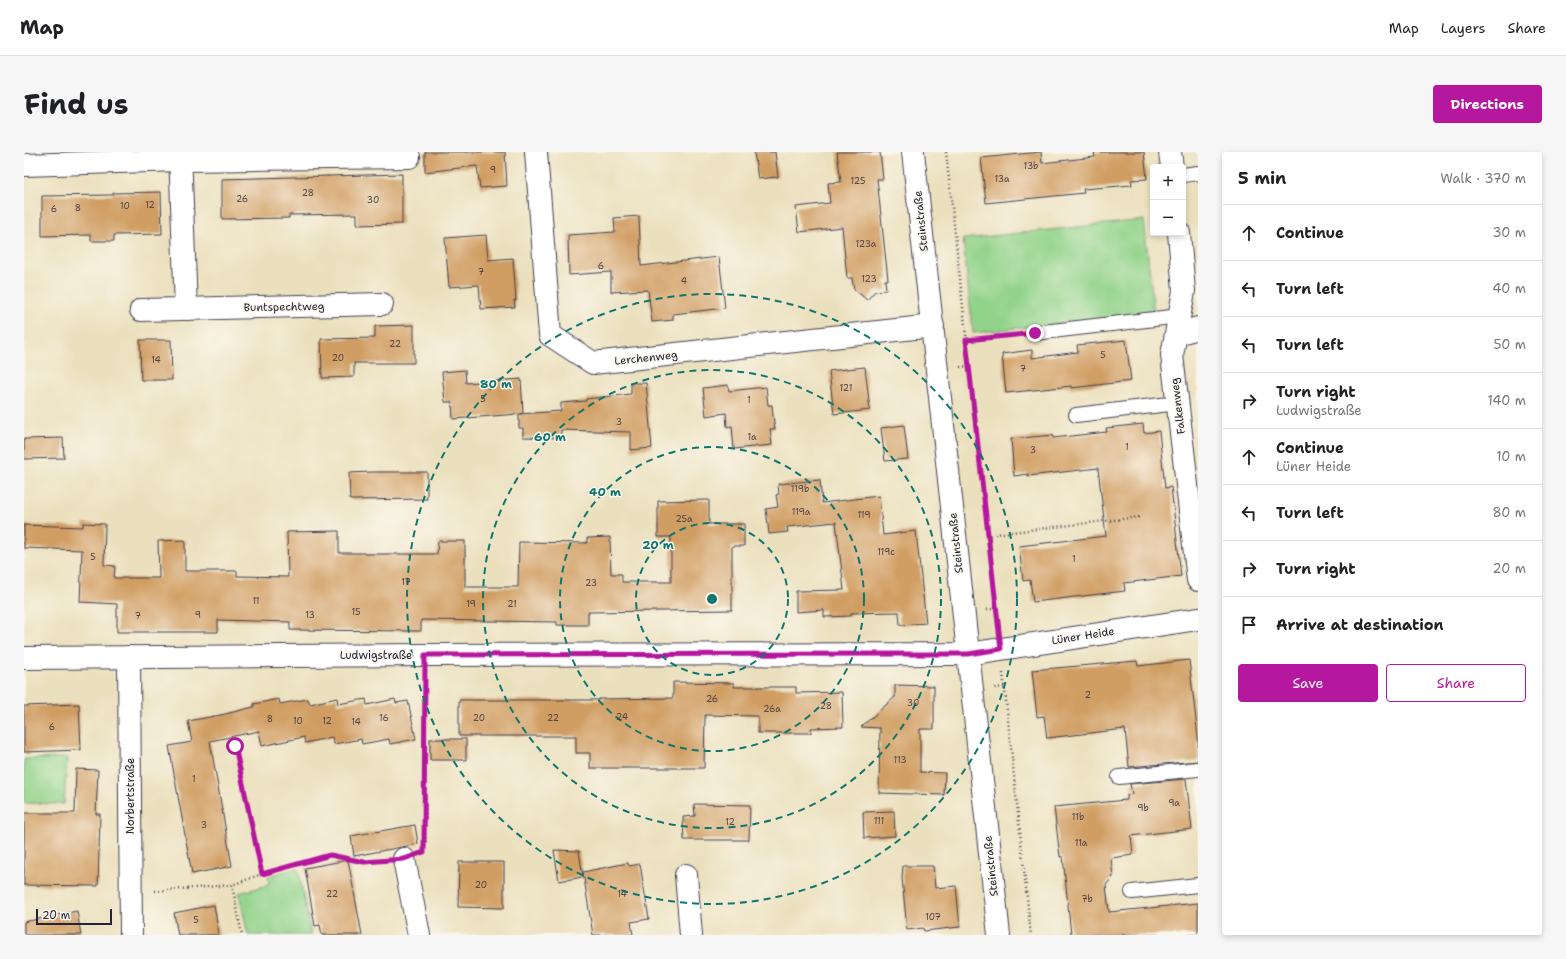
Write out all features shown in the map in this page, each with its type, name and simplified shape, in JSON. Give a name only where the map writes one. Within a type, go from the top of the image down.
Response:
[{"type":"street","name":"Lerchenweg","points":[[536,152],[550,335],[593,363],[933,326]]},
{"type":"street","name":"Steinstraße","points":[[913,152],[999,935]]},
{"type":"street","points":[[1170,152],[1172,164]]},
{"type":"street","points":[[180,156],[186,309]]},
{"type":"street","points":[[24,165],[180,156],[409,157]]},
{"type":"street","name":"Falkenweg","points":[[1179,236],[1184,291],[1179,325],[1172,355],[1198,580]]},
{"type":"street","name":"Buntspechtweg","points":[[141,310],[382,304]]},
{"type":"street","points":[[1179,325],[1198,328]]},
{"type":"street","name":"Lüner Heide","points":[[968,654],[1198,619]]},
{"type":"street","name":"Ludwigstraße","points":[[24,658],[425,655],[968,654]]},
{"type":"street","name":"Norbertstraße","points":[[129,657],[131,935]]},
{"type":"street","points":[[404,859],[419,935]]},
{"type":"street","points":[[686,875],[690,935]]},
{"type":"lane","points":[[1186,175],[1198,173]]},
{"type":"lane","points":[[1035,333],[1179,325]]},
{"type":"lane","points":[[1076,415],[1178,403]]},
{"type":"lane","points":[[1119,777],[1198,769]]},
{"type":"lane","points":[[1132,892],[1198,885]]},
{"type":"path","points":[[946,152],[1032,935]]},
{"type":"path","points":[[966,340],[1035,333]]},
{"type":"path","points":[[995,534],[1139,517]]},
{"type":"path","points":[[131,893],[232,885],[262,874],[330,855],[364,862],[404,859],[424,852],[425,655]]},
{"type":"path","points":[[235,746],[262,874]]},
{"type":"path","points":[[232,885],[242,935]]},
{"type":"green space","points":[[1144,220],[1154,313],[973,333],[963,239]]},
{"type":"green space","points":[[67,758],[64,804],[24,803],[24,759]]},
{"type":"green space","points":[[298,868],[311,935],[248,935],[239,893],[269,885],[268,876]]},
{"type":"building","points":[[425,152],[505,152],[507,186],[480,188],[477,166],[425,172]]},
{"type":"building","points":[[754,152],[775,152],[778,177],[758,179]]},
{"type":"building","points":[[837,152],[880,152],[883,179],[877,179],[888,280],[885,280],[886,290],[875,291],[867,300],[854,289],[852,278],[847,278],[842,227],[799,232],[796,207],[830,203],[828,183],[841,182]]},
{"type":"building","points":[[1041,152],[1042,163],[1095,157],[1094,152],[1144,152],[1147,179],[1131,180],[1132,185],[1083,189],[1084,193],[986,203],[981,158]]},
{"type":"building","points":[[402,174],[402,224],[357,225],[357,214],[289,215],[289,218],[222,219],[222,179]]},
{"type":"building","points":[[161,192],[162,234],[114,235],[114,241],[91,241],[91,235],[42,236],[42,196],[113,195],[113,193]]},
{"type":"building","points":[[639,216],[641,266],[719,257],[725,308],[673,314],[673,320],[652,322],[648,290],[611,292],[611,272],[569,275],[568,235],[615,232],[614,218]]},
{"type":"building","points":[[486,235],[488,260],[513,258],[516,301],[514,300],[515,307],[481,309],[479,285],[449,287],[445,238]]},
{"type":"building","points":[[414,325],[414,363],[354,363],[354,377],[322,378],[321,339],[375,338],[375,326]]},
{"type":"building","points":[[140,340],[171,340],[172,380],[141,380]]},
{"type":"building","points":[[1126,340],[1131,381],[1071,388],[1071,386],[1006,393],[1002,354],[1032,350],[1032,358],[1078,352],[1077,345]]},
{"type":"building","points":[[865,367],[870,410],[834,414],[829,371]]},
{"type":"building","points":[[465,370],[466,383],[521,379],[523,413],[520,414],[561,411],[561,403],[586,401],[586,399],[631,394],[631,383],[646,383],[652,448],[631,450],[631,432],[561,430],[561,438],[523,437],[523,428],[519,428],[519,414],[453,419],[452,402],[445,402],[442,372]]},
{"type":"building","points":[[728,385],[729,391],[766,387],[768,405],[772,405],[775,429],[770,429],[772,445],[734,449],[732,426],[727,427],[726,413],[706,416],[703,388]]},
{"type":"building","points":[[1143,424],[1144,433],[1159,431],[1165,488],[1171,487],[1181,576],[1124,583],[1125,591],[1033,602],[1030,580],[1023,581],[1019,546],[1106,536],[1098,468],[1028,476],[1028,474],[1014,476],[1011,439],[1053,435],[1053,438],[1107,432],[1106,428]]},
{"type":"building","points":[[904,425],[908,459],[885,461],[881,428]]},
{"type":"building","points":[[63,438],[64,458],[24,459],[24,439]]},
{"type":"building","points":[[427,472],[427,499],[350,500],[349,473]]},
{"type":"building","points":[[820,480],[822,503],[879,496],[883,535],[916,531],[926,623],[900,625],[899,612],[851,613],[851,616],[824,617],[824,610],[796,612],[796,591],[844,590],[836,522],[787,527],[788,532],[769,534],[766,509],[778,507],[776,495],[779,494],[778,484]]},
{"type":"building","points":[[709,500],[709,524],[744,524],[744,546],[732,546],[732,610],[588,612],[588,625],[557,625],[557,622],[421,620],[421,631],[290,630],[290,622],[218,620],[218,632],[117,632],[117,604],[80,602],[82,550],[24,548],[24,525],[83,527],[83,523],[105,524],[104,565],[115,566],[114,578],[159,578],[158,541],[185,540],[185,571],[237,571],[237,576],[288,577],[287,532],[339,531],[339,553],[437,554],[438,541],[465,541],[465,587],[518,587],[519,542],[587,543],[587,538],[610,537],[611,574],[622,574],[622,582],[671,582],[671,537],[658,537],[658,501]]},
{"type":"building","points":[[1189,660],[1198,738],[1198,761],[1129,767],[1125,729],[1047,738],[1044,716],[1037,717],[1032,670],[1137,661],[1138,666]]},
{"type":"building","points":[[673,682],[734,683],[734,687],[796,687],[796,693],[842,692],[843,727],[811,728],[811,733],[758,733],[758,716],[705,715],[704,768],[590,768],[590,753],[576,753],[576,736],[459,736],[459,700],[599,700],[673,698]]},
{"type":"building","points":[[895,685],[934,686],[934,729],[920,729],[920,772],[945,773],[944,795],[879,793],[880,728],[861,727],[895,697]]},
{"type":"building","points":[[337,698],[338,704],[366,699],[367,705],[395,699],[396,703],[408,701],[416,739],[390,744],[389,739],[362,744],[361,739],[334,744],[332,737],[305,743],[304,737],[262,746],[259,731],[210,741],[232,866],[192,874],[169,746],[192,742],[188,721],[221,715],[254,707],[254,704],[279,699],[280,704],[308,699],[310,704]]},
{"type":"building","points":[[79,704],[81,750],[24,752],[24,706]]},
{"type":"building","points":[[430,739],[466,739],[466,760],[430,760]]},
{"type":"building","points":[[76,769],[98,770],[96,814],[100,814],[98,886],[24,885],[24,813],[75,813]]},
{"type":"building","points":[[1186,779],[1192,829],[1131,836],[1133,855],[1111,858],[1113,877],[1106,885],[1109,912],[1198,903],[1198,935],[1071,935],[1063,857],[1060,857],[1054,807],[1127,800],[1127,795],[1132,794],[1130,784]]},
{"type":"building","points":[[694,804],[750,805],[749,840],[684,840],[683,817],[695,816]]},
{"type":"building","points":[[894,811],[895,836],[864,838],[863,812]]},
{"type":"building","points":[[415,825],[418,844],[354,856],[351,836]]},
{"type":"building","points":[[554,850],[579,851],[583,877],[559,881]]},
{"type":"building","points":[[348,860],[362,935],[322,935],[320,925],[315,926],[305,868]]},
{"type":"building","points":[[459,862],[504,862],[504,908],[458,907]]},
{"type":"building","points":[[628,863],[629,866],[640,864],[649,919],[631,922],[633,935],[593,935],[583,872]]},
{"type":"building","points":[[903,866],[933,866],[935,888],[956,886],[960,927],[924,931],[923,928],[907,930],[902,878]]},
{"type":"building","points":[[214,905],[219,935],[178,935],[174,913]]},
{"type":"building","points":[[77,911],[81,935],[24,935],[24,922]]},
{"type":"route","points":[[235,746],[262,874],[330,855],[364,862],[404,859],[424,852],[425,655],[968,654],[1001,649],[966,340],[1035,333]]}]
